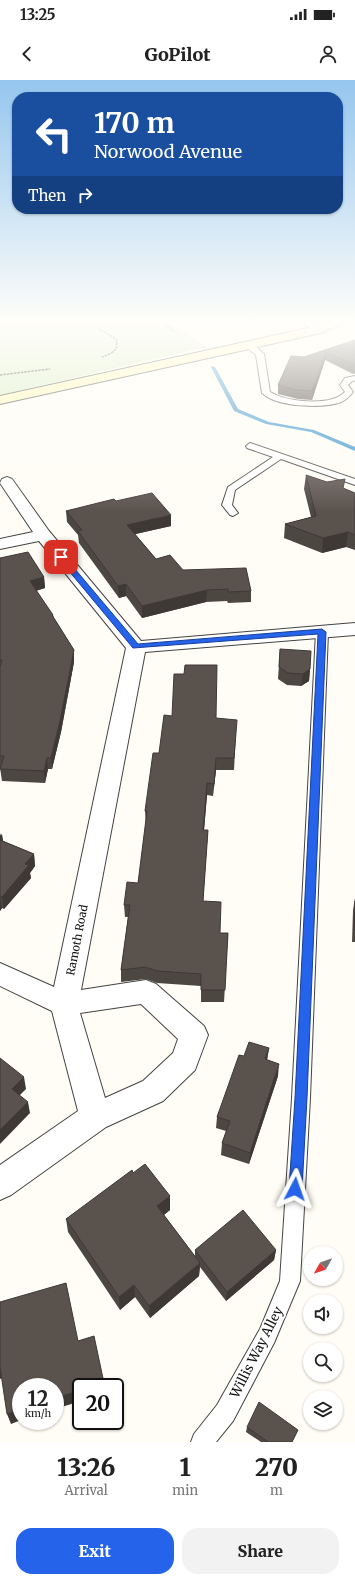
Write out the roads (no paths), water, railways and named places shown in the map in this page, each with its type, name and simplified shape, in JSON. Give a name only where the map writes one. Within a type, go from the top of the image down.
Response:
[{"type":"street","points":[[0,400],[70,385]]},
{"type":"street","points":[[7,482],[43,535],[136,647],[355,629]]},
{"type":"street","points":[[0,544],[43,535]]},
{"type":"street","name":"Ramoth Road","points":[[95,1118],[64,1004],[136,647]]},
{"type":"street","points":[[0,974],[64,1004],[146,992],[194,1035],[185,1061],[153,1091],[95,1118],[0,1184]]},
{"type":"lane","points":[[265,385],[266,393],[272,397],[286,401],[323,404],[338,401],[350,392],[344,385]]},
{"type":"lane","points":[[250,446],[355,482]]},
{"type":"lane","points":[[233,513],[227,505],[231,489],[280,456]]},
{"type":"lane","name":"Willis Way Alley","points":[[202,1442],[225,1413],[264,1342],[290,1281],[301,1090],[322,632]]},
{"type":"waterway","points":[[222,385],[236,410],[268,423],[312,431],[355,449]]}]
